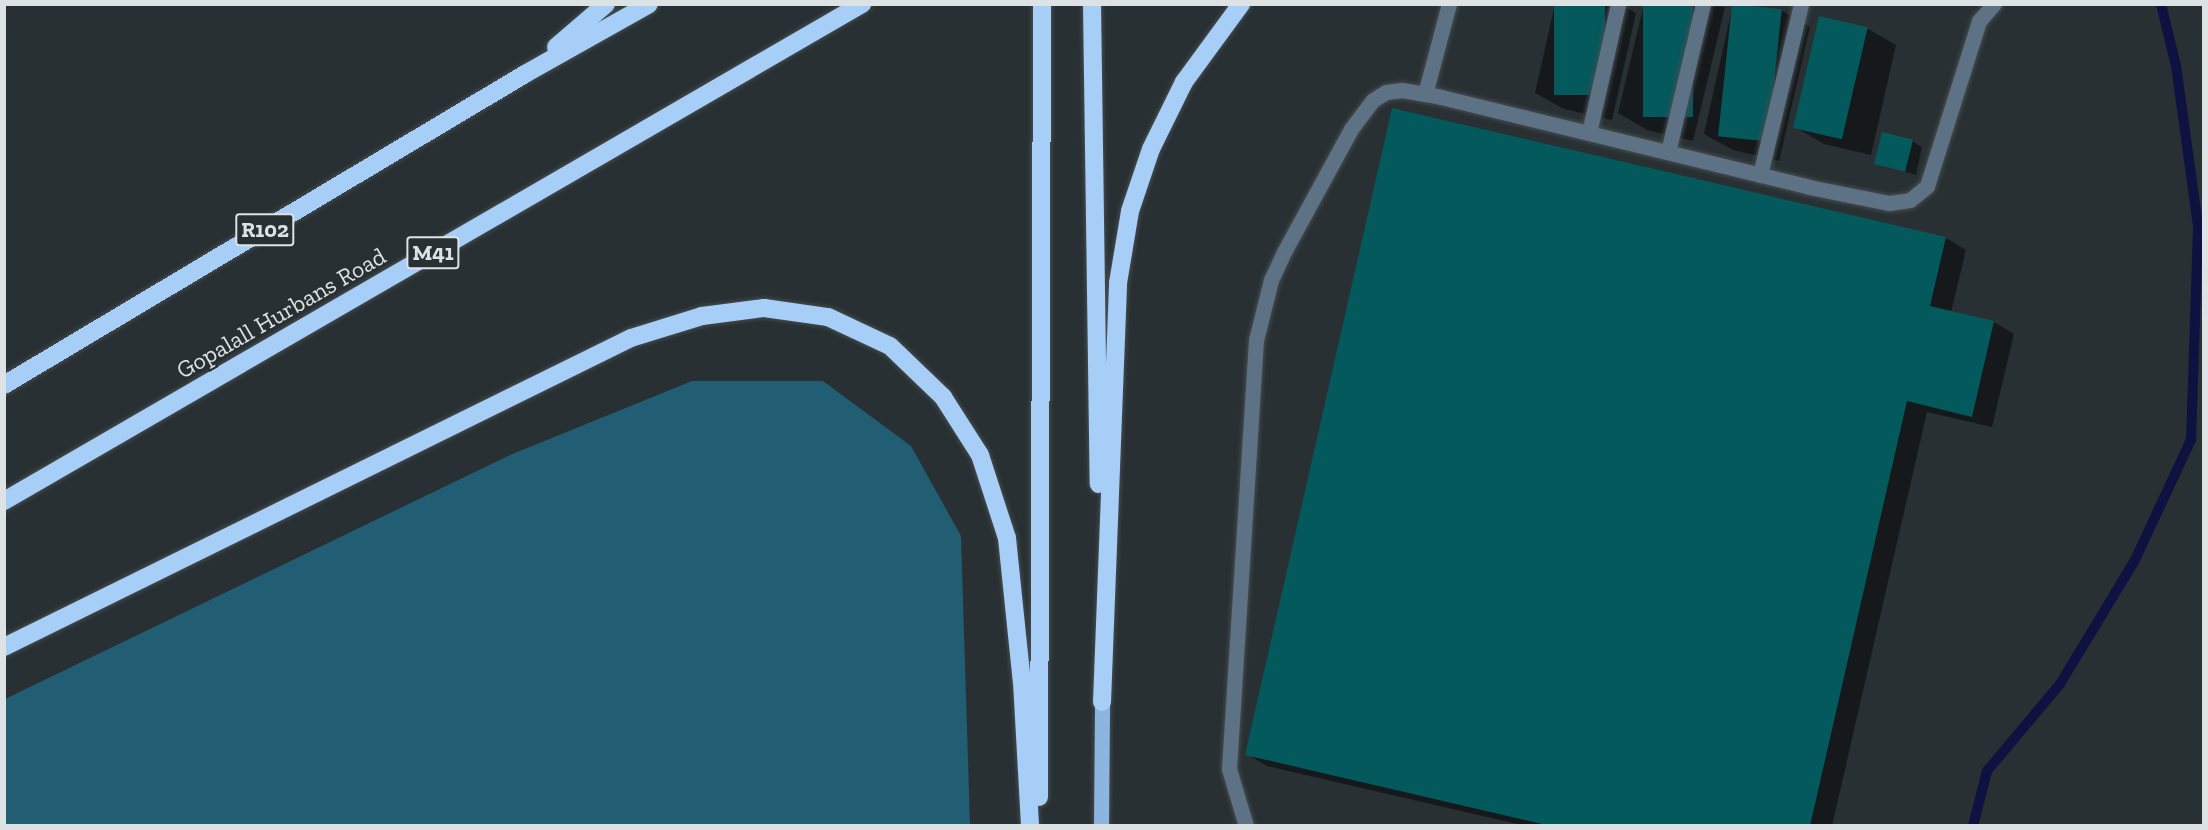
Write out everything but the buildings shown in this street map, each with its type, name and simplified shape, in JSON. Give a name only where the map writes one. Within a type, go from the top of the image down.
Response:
[{"type":"highway","points":[[525,74],[606,4]]},
{"type":"highway","points":[[525,74],[649,4]]},
{"type":"highway","name":"Gopalall Hurbans Road","points":[[4,501],[862,4]]},
{"type":"highway","points":[[1038,825],[1042,4]]},
{"type":"highway","points":[[1092,4],[1102,702]]},
{"type":"highway","points":[[1102,702],[1118,283],[1130,211],[1151,149],[1184,82],[1241,4]]},
{"type":"highway","name":"R102","points":[[4,385],[525,74]]},
{"type":"highway","points":[[4,647],[631,338],[702,316],[764,308],[828,317],[890,346],[943,397],[980,455],[1007,538],[1022,682],[1030,825]]},
{"type":"main road","points":[[1101,825],[1102,702]]},
{"type":"lane","points":[[1425,94],[1449,4]]},
{"type":"lane","points":[[1589,133],[1618,4]]},
{"type":"lane","points":[[1668,152],[1703,4]]},
{"type":"lane","points":[[1760,175],[1801,4]]},
{"type":"lane","points":[[1246,825],[1228,769],[1256,340],[1271,280],[1351,129],[1372,100],[1386,92],[1425,94],[1760,175],[1888,203],[1910,200],[1928,186],[1985,6]]},
{"type":"shaded area","points":[[692,381],[823,381],[911,446],[961,536],[970,825],[5,825],[5,699],[510,455]]},
{"type":"waterway","points":[[1973,826],[1987,771],[2060,684],[2134,562],[2191,440],[2198,226],[2176,66],[2161,4]]}]
